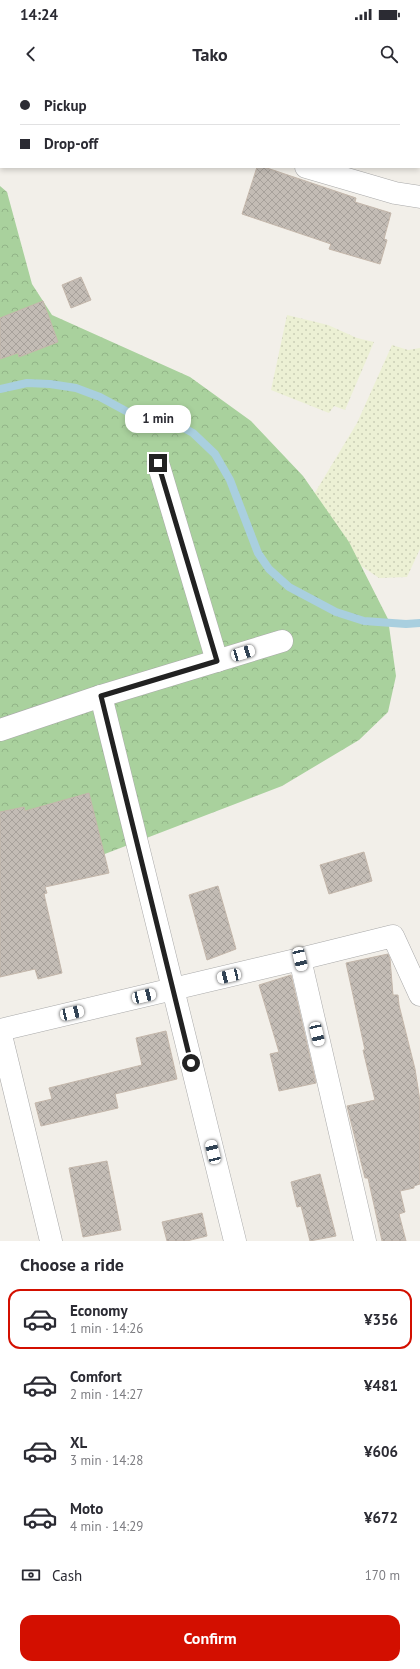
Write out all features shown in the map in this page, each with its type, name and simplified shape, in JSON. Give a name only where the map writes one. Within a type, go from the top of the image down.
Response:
[{"type":"street","points":[[309,168],[395,193],[420,197]]},
{"type":"street","points":[[158,463],[217,661]]},
{"type":"street","points":[[0,730],[101,696],[282,641]]},
{"type":"street","points":[[101,696],[235,1241]]},
{"type":"street","points":[[51,1241],[0,1030],[393,936],[420,995]]},
{"type":"street","points":[[300,959],[365,1241]]},
{"type":"green space","points":[[0,186],[7,192],[32,284],[52,315],[190,377],[251,421],[303,476],[349,542],[388,619],[396,676],[388,712],[359,740],[282,786],[63,870],[0,898]]},
{"type":"green space","points":[[287,315],[328,325],[357,338],[374,342],[345,410],[334,406],[329,413],[271,390]]},
{"type":"green space","points":[[392,345],[408,350],[420,348],[420,549],[407,577],[379,578],[348,557],[310,501],[357,423]]},
{"type":"building","points":[[257,168],[267,168],[356,198],[355,202],[391,213],[384,239],[387,240],[380,264],[329,249],[331,244],[242,214]]},
{"type":"building","points":[[81,277],[91,300],[71,308],[62,285]]},
{"type":"building","points":[[43,301],[58,342],[19,357],[18,353],[0,359],[0,318]]},
{"type":"building","points":[[89,793],[109,873],[45,887],[47,893],[44,894],[62,973],[38,979],[35,969],[0,977],[0,812],[24,807],[25,811]]},
{"type":"building","points":[[364,852],[372,881],[329,894],[320,865]]},
{"type":"building","points":[[218,886],[236,949],[207,960],[189,895]]},
{"type":"building","points":[[388,954],[390,959],[393,995],[398,995],[399,1005],[415,1069],[420,1101],[420,1184],[414,1186],[414,1188],[400,1191],[405,1212],[399,1214],[406,1241],[382,1241],[368,1178],[365,1178],[347,1106],[375,1100],[363,1050],[365,1050],[346,963]]},
{"type":"building","points":[[291,975],[316,1083],[279,1091],[270,1054],[279,1052],[259,985]]},
{"type":"building","points":[[166,1031],[177,1079],[115,1094],[118,1108],[41,1126],[35,1103],[52,1099],[49,1088],[142,1065],[136,1038]]},
{"type":"building","points":[[107,1161],[121,1230],[83,1237],[69,1168]]},
{"type":"building","points":[[320,1174],[336,1236],[310,1241],[301,1206],[297,1207],[291,1182]]},
{"type":"building","points":[[202,1213],[207,1236],[187,1241],[167,1241],[162,1222]]},
{"type":"waterway","points":[[0,389],[27,383],[50,384],[76,388],[100,397],[137,417],[180,426],[193,433],[215,454],[230,480],[258,553],[269,569],[289,587],[336,612],[364,621],[406,624],[420,623]]},
{"type":"route","points":[[158,463],[217,661],[101,696],[191,1063]]}]
